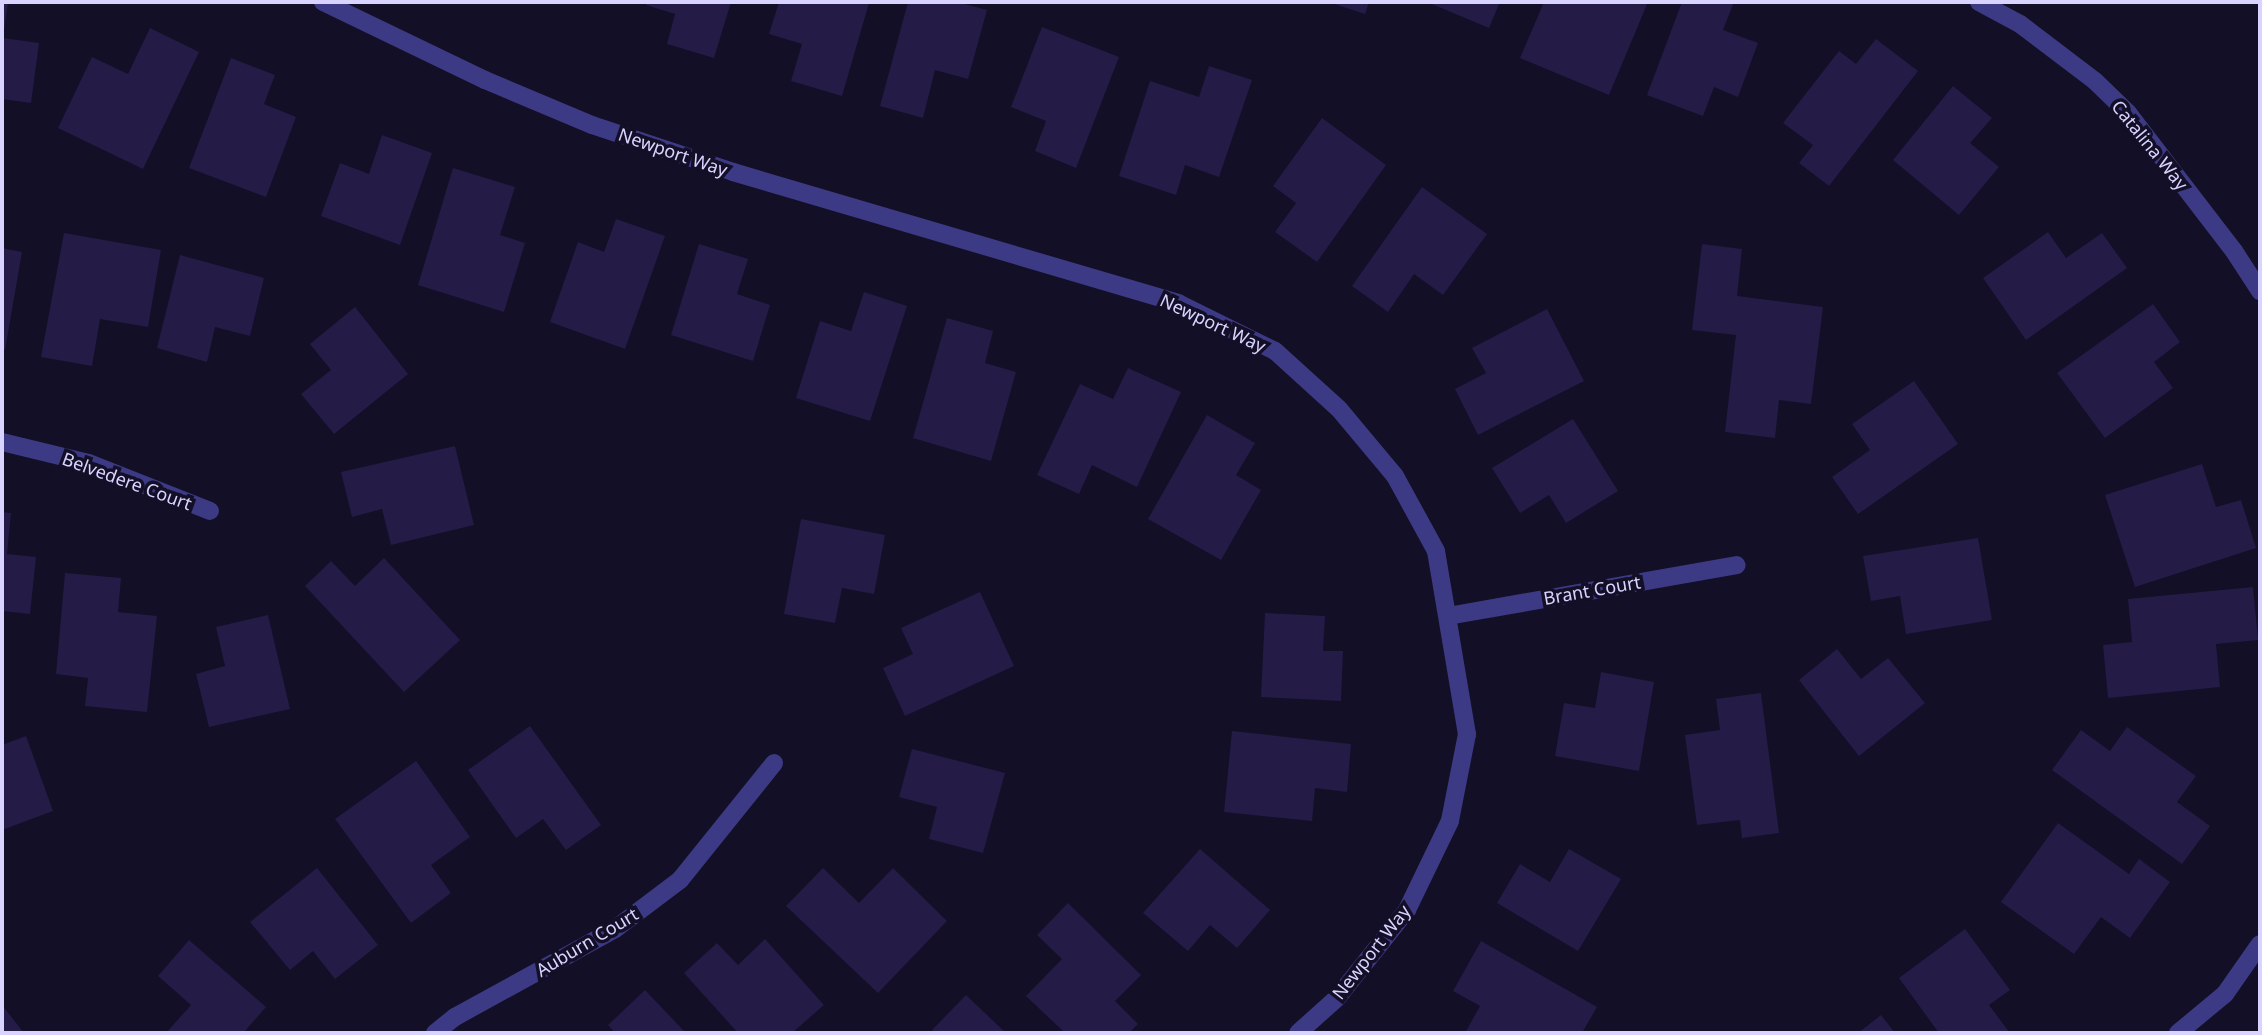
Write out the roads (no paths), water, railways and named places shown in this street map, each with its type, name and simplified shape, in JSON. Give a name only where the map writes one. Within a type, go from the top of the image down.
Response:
[{"type":"street","name":"Newport Way","points":[[323,2],[485,80],[592,125],[733,172],[1178,303],[1275,351],[1339,408],[1395,476],[1436,551],[1466,734],[1450,821],[1407,910],[1337,998],[1298,1033]]},
{"type":"street","name":"Catalina Way","points":[[1979,2],[2020,24],[2095,81],[2128,113],[2234,251],[2260,291]]},
{"type":"street","name":"Belvedere Court","points":[[2,442],[89,463],[210,511]]},
{"type":"street","name":"Brant Court","points":[[1448,616],[1737,565]]},
{"type":"street","name":"Auburn Court","points":[[435,1033],[455,1017],[615,929],[680,880],[774,763]]},
{"type":"street","points":[[2178,1033],[2225,993],[2260,944]]}]
